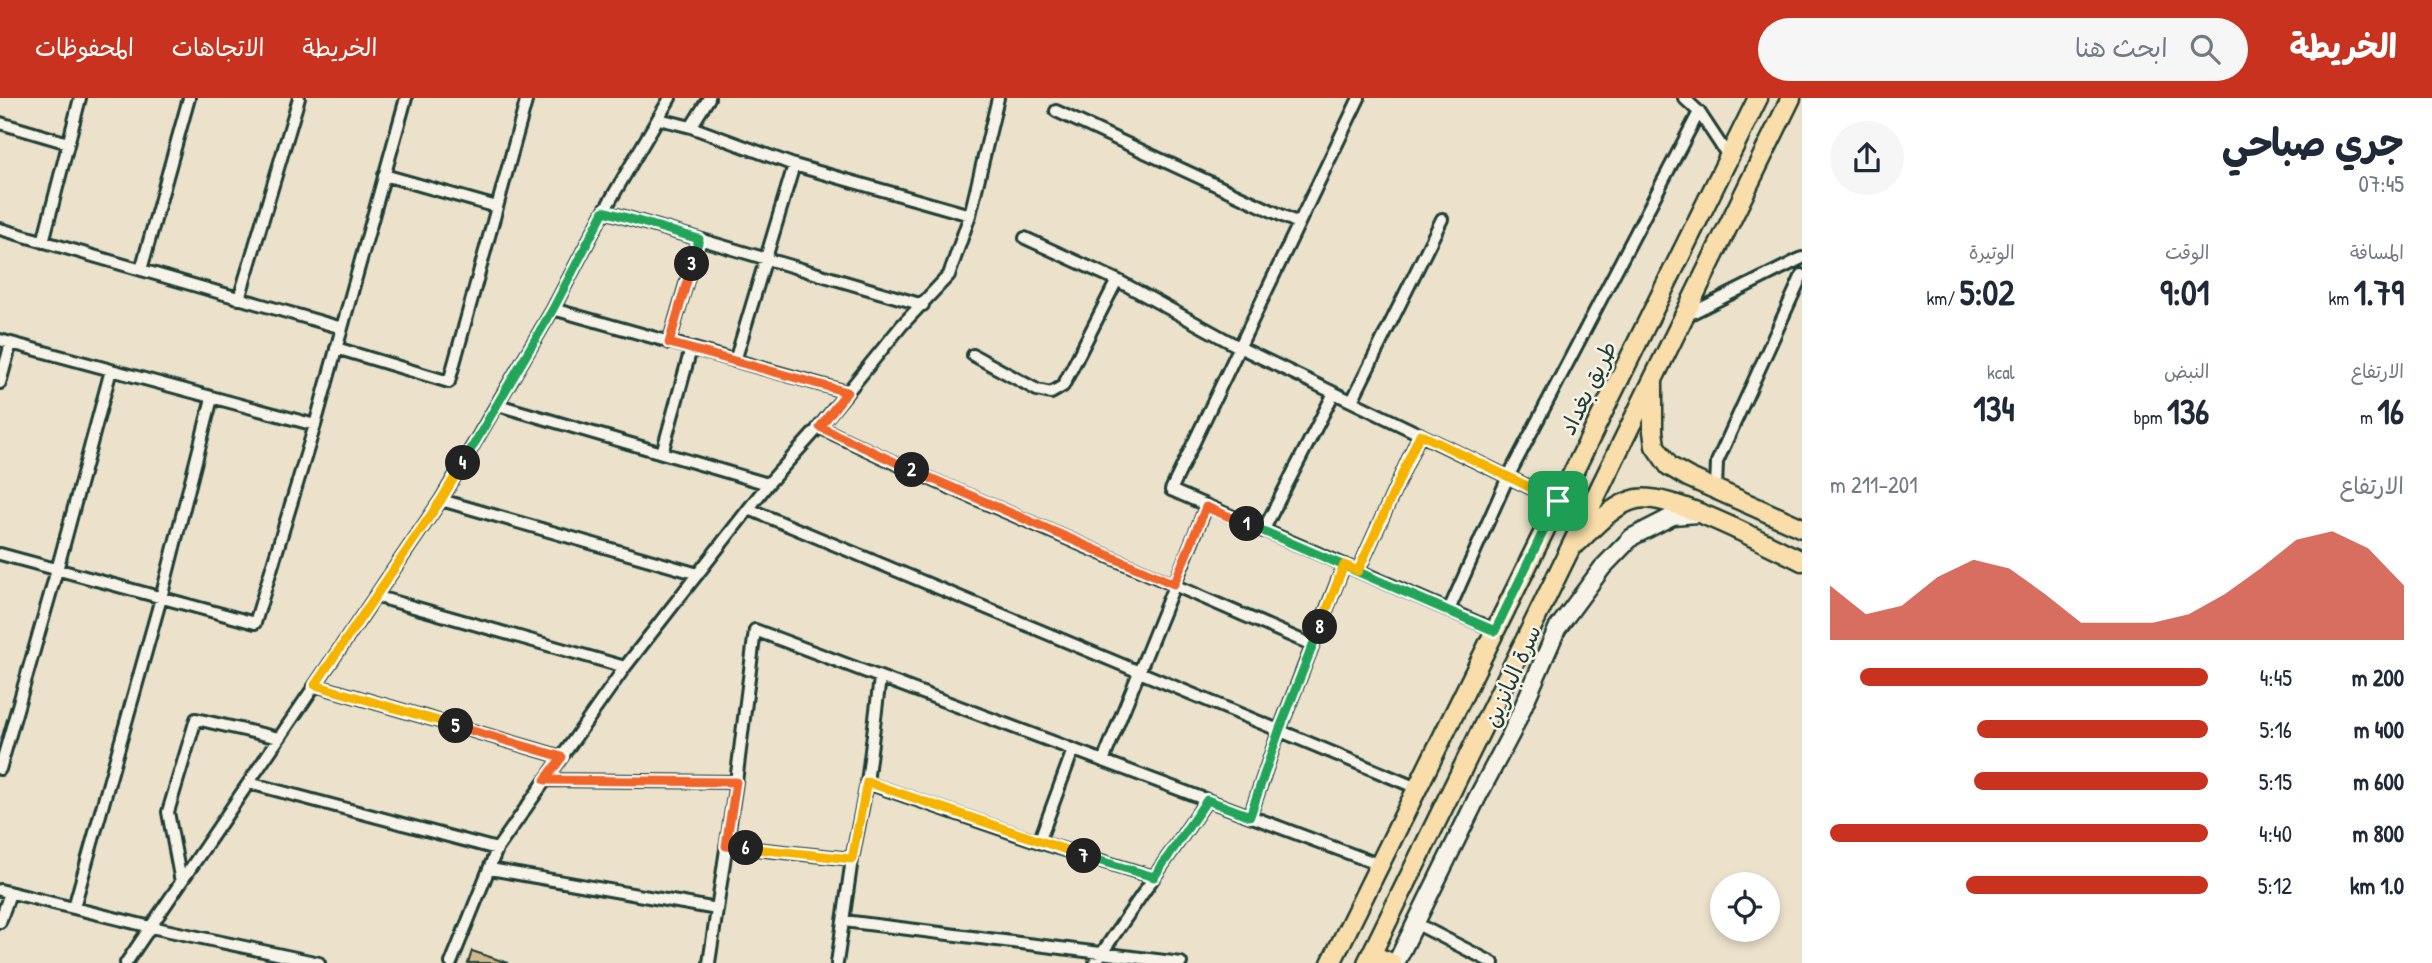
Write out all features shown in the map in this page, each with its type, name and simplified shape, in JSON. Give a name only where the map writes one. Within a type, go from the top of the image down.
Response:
[{"type":"main road","name":"طريق بغداد","points":[[1331,963],[1758,98]]},
{"type":"main road","points":[[1394,963],[1369,959],[1791,98]]},
{"type":"main road","points":[[1653,379],[1653,431],[1660,457],[1678,472],[1802,528]]},
{"type":"main road","points":[[1703,514],[1716,489]]},
{"type":"main road","points":[[1567,553],[1610,513],[1625,503],[1651,499],[1703,514],[1802,561]]},
{"type":"main road","name":"سرة البانزين","points":[[1394,963],[1419,920],[1476,798],[1513,732],[1557,629],[1602,568],[1632,537],[1673,516],[1703,514]]},
{"type":"street","points":[[43,242],[80,98]]},
{"type":"street","points":[[141,270],[189,98]]},
{"type":"street","points":[[239,299],[299,98]]},
{"type":"street","points":[[0,554],[255,623],[315,425],[406,98]]},
{"type":"street","points":[[336,348],[449,382],[527,98]]},
{"type":"street","points":[[126,963],[441,500],[553,309],[604,211],[670,98]]},
{"type":"street","points":[[691,127],[709,98]]},
{"type":"street","points":[[451,963],[497,849],[625,667],[768,484],[820,427],[902,326],[949,275],[970,215],[997,98]]},
{"type":"street","points":[[1359,98],[1171,490],[1495,631]]},
{"type":"street","points":[[1684,98],[1699,112],[1728,156]]},
{"type":"street","points":[[1056,111],[1298,223]]},
{"type":"street","points":[[1449,611],[1508,477],[1699,112]]},
{"type":"street","points":[[659,119],[691,127],[794,165],[970,215]]},
{"type":"street","points":[[0,123],[68,143]]},
{"type":"street","points":[[735,361],[794,165]]},
{"type":"street","points":[[384,175],[497,206]]},
{"type":"street","points":[[604,211],[923,305]]},
{"type":"street","points":[[1352,401],[1442,219]]},
{"type":"street","points":[[0,229],[342,328]]},
{"type":"street","points":[[1025,238],[1117,280],[1238,347],[1558,501]]},
{"type":"street","points":[[669,343],[699,239]]},
{"type":"street","points":[[1684,317],[1802,258]]},
{"type":"street","points":[[1716,489],[1717,462],[1802,275]]},
{"type":"street","points":[[974,355],[1037,390],[1051,393],[1063,386],[1117,280]]},
{"type":"street","points":[[553,309],[847,392]]},
{"type":"street","points":[[0,383],[6,342],[315,425]]},
{"type":"street","points":[[662,453],[691,349]]},
{"type":"street","points":[[0,769],[111,370]]},
{"type":"street","points":[[1263,531],[1334,393]]},
{"type":"street","points":[[74,907],[161,598],[212,398]]},
{"type":"street","points":[[498,405],[768,484]]},
{"type":"street","points":[[820,427],[912,471],[1312,645]]},
{"type":"street","points":[[1358,571],[1420,434]]},
{"type":"street","points":[[441,500],[698,574]]},
{"type":"street","points":[[1103,761],[1206,507]]},
{"type":"street","points":[[749,509],[1417,789]]},
{"type":"street","points":[[1250,816],[1279,731],[1344,565]]},
{"type":"street","points":[[375,596],[625,667]]},
{"type":"street","points":[[709,963],[755,629],[1380,864]]},
{"type":"street","points":[[837,963],[852,859],[867,782],[880,678]]},
{"type":"street","points":[[315,685],[562,757]]},
{"type":"street","points":[[181,882],[168,812],[196,719],[279,738]]},
{"type":"street","points":[[1039,842],[1073,750]]},
{"type":"street","points":[[545,780],[736,782]]},
{"type":"street","points":[[867,782],[1039,842],[1154,877]]},
{"type":"street","points":[[249,783],[497,849]]},
{"type":"street","points":[[1095,963],[1207,800]]},
{"type":"street","points":[[726,846],[852,859]]},
{"type":"street","points":[[489,869],[717,909]]},
{"type":"street","points":[[0,922],[5,891],[271,959],[319,963]]},
{"type":"street","points":[[1419,920],[1473,959],[1493,963]]},
{"type":"street","points":[[844,921],[1181,963]]},
{"type":"building","points":[[472,951],[508,963],[468,963]]},
{"type":"route","points":[[1558,501],[1420,434],[1358,571],[1344,565],[1279,731],[1250,816],[1207,800],[1154,877],[1039,842],[867,782],[852,859],[726,846],[736,782],[545,780],[562,757],[315,685],[441,500],[553,309],[604,211],[699,239],[669,343],[847,392],[820,427],[912,471],[1174,584],[1206,507],[1344,565],[1358,571],[1495,631],[1558,501]]}]
